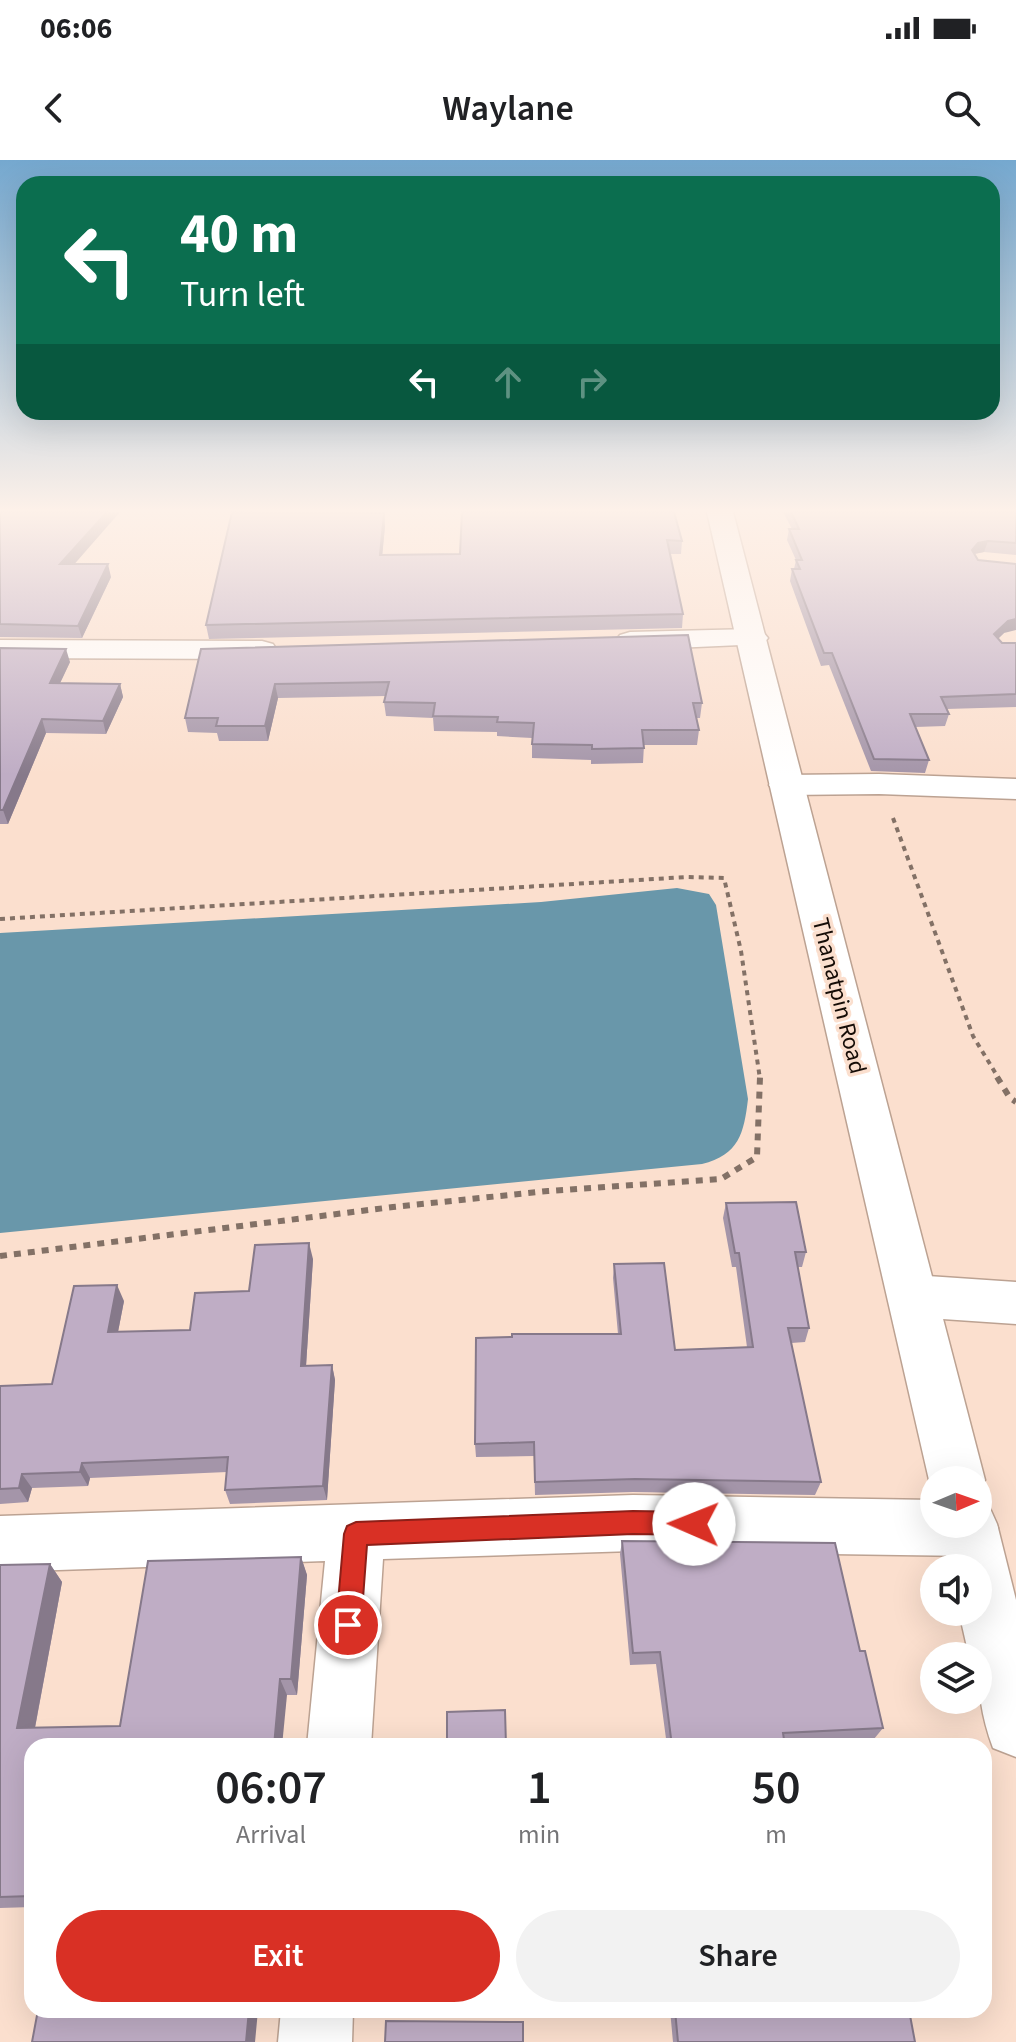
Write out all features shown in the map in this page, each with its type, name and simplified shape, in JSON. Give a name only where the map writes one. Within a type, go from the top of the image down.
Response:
[{"type":"street","name":"Thanatpin Road","points":[[743,600],[765,701],[954,1466]]},
{"type":"street","points":[[595,642],[753,638]]},
{"type":"street","points":[[0,649],[169,652],[295,649]]},
{"type":"street","points":[[786,785],[879,784],[1016,789]]},
{"type":"street","points":[[913,1296],[1016,1303]]},
{"type":"street","points":[[0,1544],[920,1513]]},
{"type":"street","points":[[340,1738],[356,1534]]},
{"type":"street","name":"Thanatpin Road","points":[[971,1538],[1016,1725]]},
{"type":"street","points":[[315,2042],[316,2018]]},
{"type":"path","points":[[879,784],[973,1036],[1010,1098],[1016,1102]]},
{"type":"path","points":[[0,919],[687,877],[724,878],[741,951],[760,1074],[757,1157],[721,1179],[548,1191],[393,1207],[0,1256]]},
{"type":"water","points":[[677,888],[709,894],[716,905],[748,1099],[741,1132],[724,1155],[702,1164],[0,1233],[0,933],[541,902]]},
{"type":"building","points":[[0,600],[91,600],[78,626],[0,624]]},
{"type":"building","points":[[212,600],[680,600],[683,614],[206,625]]},
{"type":"building","points":[[804,600],[1016,600],[1016,619],[1008,621],[994,634],[1002,643],[1016,643],[1016,694],[941,697],[949,714],[910,714],[929,760],[874,759],[832,653],[824,653]]},
{"type":"building","points":[[688,635],[702,703],[693,703],[699,730],[642,730],[644,748],[592,749],[592,745],[532,744],[534,723],[497,722],[498,717],[433,716],[435,703],[384,702],[389,682],[275,684],[265,726],[216,726],[218,718],[185,718],[201,649]]},
{"type":"building","points":[[0,648],[66,649],[50,683],[120,684],[103,721],[42,719],[3,810],[0,810]]},
{"type":"building","points":[[796,1202],[806,1252],[795,1252],[809,1328],[788,1328],[821,1482],[635,1479],[535,1482],[534,1442],[475,1444],[476,1338],[512,1337],[512,1334],[621,1334],[614,1264],[664,1263],[675,1350],[753,1347],[739,1253],[735,1253],[726,1203]]},
{"type":"building","points":[[309,1243],[301,1366],[332,1365],[323,1486],[225,1490],[228,1457],[82,1463],[80,1472],[22,1474],[19,1488],[0,1489],[0,1386],[52,1384],[74,1286],[117,1285],[108,1332],[190,1330],[195,1293],[249,1291],[255,1245]]},
{"type":"building","points":[[622,1541],[835,1543],[860,1651],[865,1651],[883,1728],[783,1733],[784,1738],[671,1738],[660,1652],[633,1653]]},
{"type":"building","points":[[301,1557],[291,1679],[280,1679],[275,1738],[24,1738],[24,1896],[0,1897],[0,1565],[50,1564],[17,1728],[120,1726],[148,1561]]},
{"type":"building","points":[[505,1710],[506,1738],[447,1738],[447,1712]]},
{"type":"building","points":[[36,2018],[248,2018],[246,2042],[32,2042]]},
{"type":"building","points":[[676,2018],[910,2018],[915,2042],[678,2042]]},
{"type":"building","points":[[386,2021],[523,2022],[523,2042],[385,2042]]},
{"type":"route","points":[[348,1625],[356,1534],[633,1523],[694,1524]]}]
